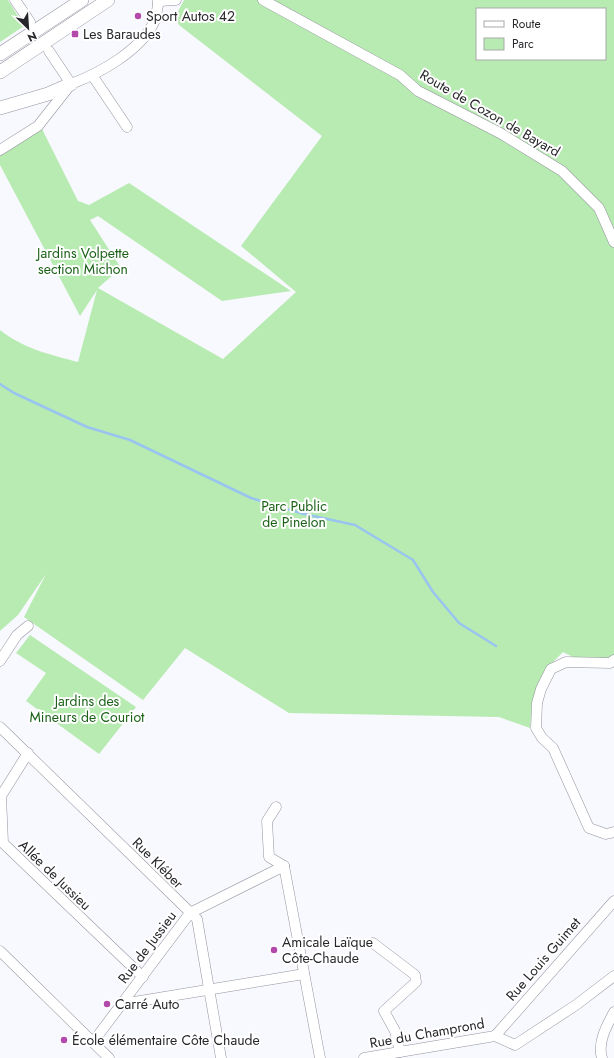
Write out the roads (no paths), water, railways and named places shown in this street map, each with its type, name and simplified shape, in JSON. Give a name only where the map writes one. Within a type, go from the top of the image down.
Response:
[{"type":"main road","points":[[0,54],[82,0]]},
{"type":"main road","points":[[0,72],[108,0]]},
{"type":"main road","points":[[0,108],[48,94],[71,84]]},
{"type":"street","points":[[15,0],[30,22]]},
{"type":"street","points":[[0,150],[38,126],[71,84],[92,76],[141,41],[155,21],[159,0],[176,0]]},
{"type":"street","name":"Route de Cozon de Bayard","points":[[263,0],[400,75],[418,91],[500,133],[562,172],[599,208],[614,242]]},
{"type":"street","points":[[49,51],[71,84]]},
{"type":"street","points":[[92,76],[127,127]]},
{"type":"street","points":[[0,661],[17,635],[28,626]]},
{"type":"street","points":[[614,660],[610,663],[566,662],[551,669],[541,688],[536,720],[536,728],[542,738],[552,748],[588,828],[606,834],[614,832]]},
{"type":"street","name":"Rue Kléber","points":[[0,727],[190,914],[197,919],[221,1058]]},
{"type":"street","name":"Allée de Jussieu","points":[[28,753],[1,796],[3,843],[142,978]]},
{"type":"street","points":[[276,807],[267,821],[269,857],[284,866],[320,1058]]},
{"type":"street","name":"Rue de Jussieu","points":[[93,1042],[190,914],[284,866]]},
{"type":"street","name":"Rue Louis Guimet","points":[[494,1036],[614,901]]},
{"type":"street","points":[[374,943],[415,975],[416,982],[384,1011],[395,1030],[400,1052]]},
{"type":"street","points":[[0,951],[109,1058]]},
{"type":"street","points":[[122,1004],[304,974]]},
{"type":"street","points":[[494,1036],[515,1045],[576,1005],[614,976]]},
{"type":"street","points":[[602,1058],[600,1051],[602,1039],[614,1012]]},
{"type":"street","name":"Rue du Champrond","points":[[364,1058],[494,1036]]},
{"type":"waterway","points":[[0,384],[14,393],[87,427],[130,440],[251,498],[304,514],[355,525],[413,560],[433,592],[459,623],[496,646]]},
{"type":"place","name":"Sport Autos 42","points":[[138,16]]},
{"type":"place","name":"Les Baraudes","points":[[75,34]]},
{"type":"place","name":"Amicale Laïque Côte-Chaude","points":[[274,950]]},
{"type":"place","name":"Carré Auto","points":[[107,1004]]},
{"type":"place","name":"École élémentaire Côte Chaude","points":[[64,1040]]},
{"type":"park label","name":"Jardins Volpette section Michon","points":[[83,262]]},
{"type":"park label","name":"Parc Public de Pinelon","points":[[294,514]]},
{"type":"park label","name":"Jardins des Mineurs de Couriot","points":[[87,710]]}]
